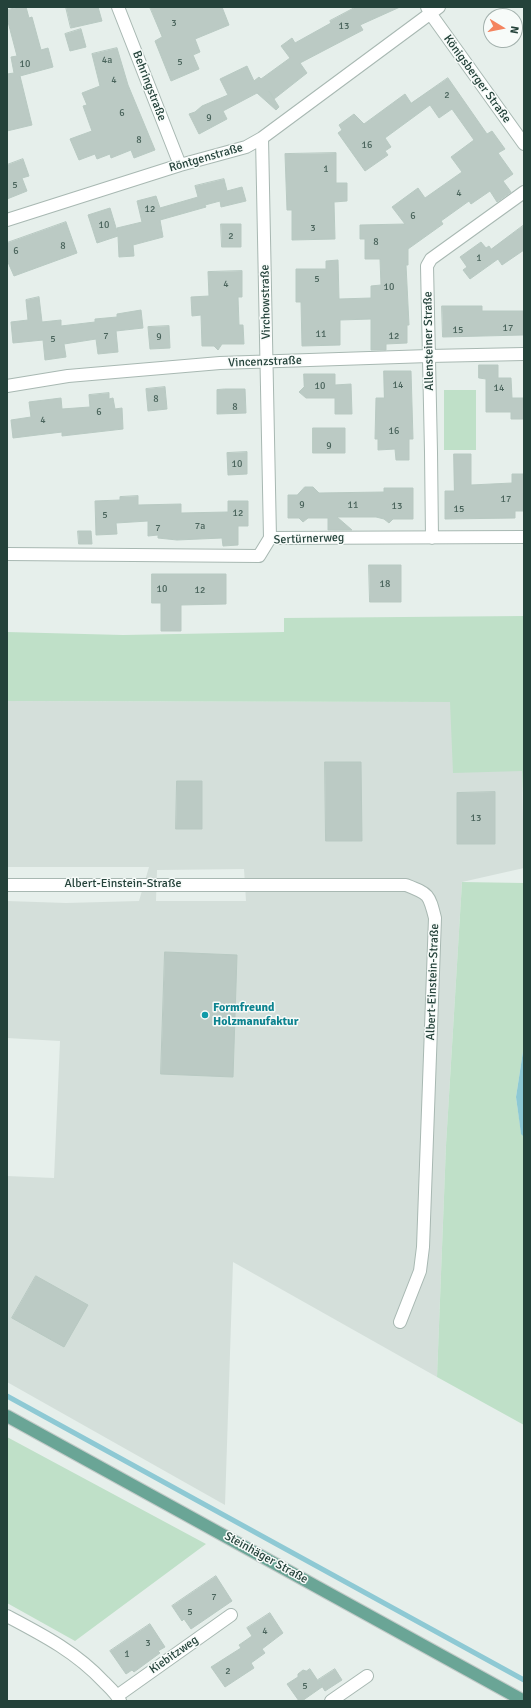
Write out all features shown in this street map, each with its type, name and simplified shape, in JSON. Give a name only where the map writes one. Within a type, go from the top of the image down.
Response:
[{"type":"main road","name":"Steinhäger Straße","points":[[7,1416],[524,1701]]},
{"type":"street","name":"Behringstraße","points":[[118,7],[180,165]]},
{"type":"street","name":"Röntgenstraße","points":[[7,220],[180,165],[246,147],[262,138],[432,9]]},
{"type":"street","name":"Königsberger Straße","points":[[432,9],[524,144]]},
{"type":"street","name":"Virchowstraße","points":[[262,138],[270,538]]},
{"type":"street","name":"Allensteiner Straße","points":[[432,538],[427,266],[431,259],[524,192]]},
{"type":"street","name":"Vincenzstraße","points":[[7,386],[68,376],[220,363],[524,354]]},
{"type":"street","name":"Sertürnerweg","points":[[7,554],[259,556],[270,538],[524,537]]},
{"type":"street","name":"Albert-Einstein-Straße","points":[[7,885],[406,885],[425,892],[431,900],[435,918],[424,1247],[420,1271],[400,1322]]},
{"type":"street","name":"Kiebitzweg","points":[[118,1698],[231,1615]]},
{"type":"street","points":[[7,1616],[74,1655],[95,1672],[118,1698]]},
{"type":"street","points":[[332,1701],[367,1676]]},
{"type":"shaded area","points":[[7,701],[451,702],[522,771],[524,868],[462,882],[446,1145],[437,1377],[233,1262],[225,1505],[7,1382],[7,1176],[54,1178],[60,1041],[7,1038],[7,901],[66,903],[139,901],[149,867],[7,867]],"holes":[[[244,869],[246,901],[156,901],[157,870]]]},
{"type":"green space","points":[[444,390],[476,390],[476,450],[444,450]]},
{"type":"green space","points":[[524,616],[524,820],[522,771],[453,773],[450,702],[7,701],[7,632],[123,635],[284,632],[284,618]]},
{"type":"green space","points":[[462,882],[524,883],[524,1045],[516,1097],[521,1133],[524,1137],[524,1425],[437,1377],[446,1145]]},
{"type":"green space","points":[[7,1437],[206,1544],[75,1641],[7,1603]]},
{"type":"water","points":[[524,1045],[524,1137],[521,1134],[516,1097]]},
{"type":"building","points":[[26,7],[29,18],[32,17],[41,50],[48,48],[53,67],[20,76],[32,125],[7,131],[7,74],[14,73],[11,57],[17,56],[7,18],[7,10]]},
{"type":"building","points":[[66,7],[98,7],[102,21],[71,28]]},
{"type":"building","points":[[150,7],[222,7],[229,25],[195,39],[200,52],[193,55],[199,69],[171,81],[155,41],[162,37]]},
{"type":"building","points":[[356,7],[400,7],[360,25],[363,30],[300,63],[307,73],[274,99],[279,107],[276,110],[257,93],[223,111],[227,119],[199,134],[189,114],[195,112],[202,106],[228,95],[220,79],[247,66],[254,81],[259,77],[261,79],[290,58],[281,46],[292,38],[295,43]]},
{"type":"building","points":[[81,29],[86,47],[70,51],[65,34]]},
{"type":"building","points":[[117,48],[128,85],[155,150],[134,158],[131,150],[111,158],[110,154],[97,159],[95,154],[79,160],[70,139],[92,131],[83,106],[87,105],[82,93],[100,86],[92,54]]},
{"type":"building","points":[[448,78],[487,134],[492,131],[505,149],[498,153],[513,174],[503,181],[511,192],[497,202],[490,191],[471,204],[469,201],[441,221],[443,224],[408,249],[408,265],[406,265],[409,325],[407,325],[407,343],[386,344],[386,350],[371,350],[371,319],[340,320],[340,345],[302,346],[301,302],[296,302],[296,269],[326,269],[326,261],[338,260],[339,299],[371,298],[371,286],[381,285],[380,259],[365,259],[365,239],[360,239],[360,225],[405,224],[392,207],[418,188],[425,198],[462,172],[451,157],[474,140],[452,109],[439,118],[430,105],[385,138],[391,147],[385,151],[388,155],[365,171],[338,133],[342,130],[339,125],[354,114],[364,124],[405,94],[411,103]]},
{"type":"building","points":[[336,153],[336,183],[347,183],[347,201],[334,202],[335,239],[292,240],[292,210],[287,210],[285,154]]},
{"type":"building","points":[[23,159],[29,176],[22,178],[27,191],[7,199],[7,165]]},
{"type":"building","points":[[224,179],[227,191],[242,187],[246,201],[221,207],[220,201],[205,205],[206,207],[160,220],[163,237],[133,245],[134,256],[119,257],[118,236],[97,243],[88,215],[110,208],[117,231],[117,228],[142,222],[137,201],[156,196],[160,208],[198,197],[195,186]]},
{"type":"building","points":[[66,222],[77,253],[14,276],[7,260],[7,243]]},
{"type":"building","points":[[221,224],[241,224],[241,247],[222,247]]},
{"type":"building","points":[[524,225],[524,250],[502,265],[498,259],[470,279],[463,270],[467,267],[460,257],[481,242],[486,248],[489,246],[491,249]]},
{"type":"building","points":[[242,271],[242,297],[238,297],[239,325],[243,325],[244,344],[222,344],[218,350],[214,346],[202,346],[201,315],[192,316],[191,297],[209,296],[208,272]]},
{"type":"building","points":[[39,297],[42,322],[61,320],[61,326],[95,322],[95,319],[117,317],[117,314],[141,310],[143,328],[116,331],[118,352],[98,354],[96,339],[64,344],[66,357],[45,360],[43,340],[13,343],[11,322],[28,320],[26,300]]},
{"type":"building","points":[[442,306],[482,306],[482,311],[523,311],[523,335],[443,337]]},
{"type":"building","points":[[169,326],[170,348],[150,349],[148,327]]},
{"type":"building","points":[[479,365],[498,365],[498,378],[511,378],[512,398],[523,398],[524,419],[511,419],[511,412],[486,412],[486,379],[479,378]]},
{"type":"building","points":[[384,371],[411,371],[413,439],[409,439],[409,460],[396,460],[395,449],[378,450],[378,439],[375,439],[376,398],[384,398]]},
{"type":"building","points":[[304,374],[335,374],[335,385],[351,384],[352,414],[335,414],[335,398],[306,398],[299,392],[304,387]]},
{"type":"building","points":[[165,387],[167,409],[148,411],[146,389]]},
{"type":"building","points":[[245,389],[246,413],[217,414],[217,390]]},
{"type":"building","points":[[109,393],[109,399],[113,398],[115,409],[122,408],[123,429],[62,436],[62,432],[13,438],[11,420],[31,417],[29,402],[61,398],[62,409],[90,407],[89,395]]},
{"type":"building","points":[[313,428],[345,428],[345,453],[313,453]]},
{"type":"building","points":[[247,452],[247,474],[228,475],[227,453]]},
{"type":"building","points":[[454,454],[471,454],[471,485],[512,483],[512,474],[524,474],[523,511],[515,511],[515,518],[445,519],[445,491],[454,491]]},
{"type":"building","points":[[305,487],[313,487],[319,493],[384,492],[384,488],[413,488],[413,519],[393,519],[389,523],[384,519],[376,517],[337,517],[352,530],[328,530],[328,518],[308,518],[303,522],[299,518],[288,518],[288,495],[297,495]]},
{"type":"building","points":[[138,496],[138,505],[181,504],[181,513],[228,512],[228,501],[248,501],[248,526],[238,526],[238,545],[223,546],[222,538],[177,540],[158,538],[158,535],[148,536],[148,521],[116,523],[117,534],[96,535],[95,501],[120,500],[120,497]]},
{"type":"building","points":[[78,531],[91,531],[92,544],[79,544]]},
{"type":"building","points":[[369,565],[401,565],[401,602],[370,602]]},
{"type":"building","points":[[152,574],[226,574],[226,604],[181,605],[181,631],[161,631],[161,603],[152,603]]},
{"type":"building","points":[[325,762],[361,762],[362,841],[326,841]]},
{"type":"building","points":[[177,781],[202,781],[202,829],[176,829]]},
{"type":"building","points":[[495,792],[495,844],[457,844],[457,793]]},
{"type":"building","name":"Formfreund Holzmanufaktur","points":[[165,952],[237,955],[233,1077],[161,1074]]},
{"type":"building","points":[[36,1276],[88,1305],[64,1347],[12,1318]]},
{"type":"building","points":[[216,1576],[232,1601],[191,1629],[184,1619],[182,1621],[172,1606]]},
{"type":"building","points":[[270,1613],[283,1633],[262,1649],[265,1653],[251,1663],[254,1668],[225,1687],[211,1667],[241,1648],[239,1645],[252,1636],[247,1628]]},
{"type":"building","points":[[150,1624],[165,1647],[158,1651],[160,1653],[134,1672],[132,1670],[126,1674],[110,1651]]},
{"type":"building","points":[[310,1669],[322,1687],[302,1701],[299,1701],[287,1684],[298,1677],[298,1674],[303,1670],[306,1671]]},
{"type":"building","points":[[335,1669],[342,1680],[325,1691],[318,1680]]},
{"type":"waterway","points":[[7,1396],[524,1680]]},
{"type":"place","name":"Formfreund Holzmanufaktur","points":[[205,1015]]}]
